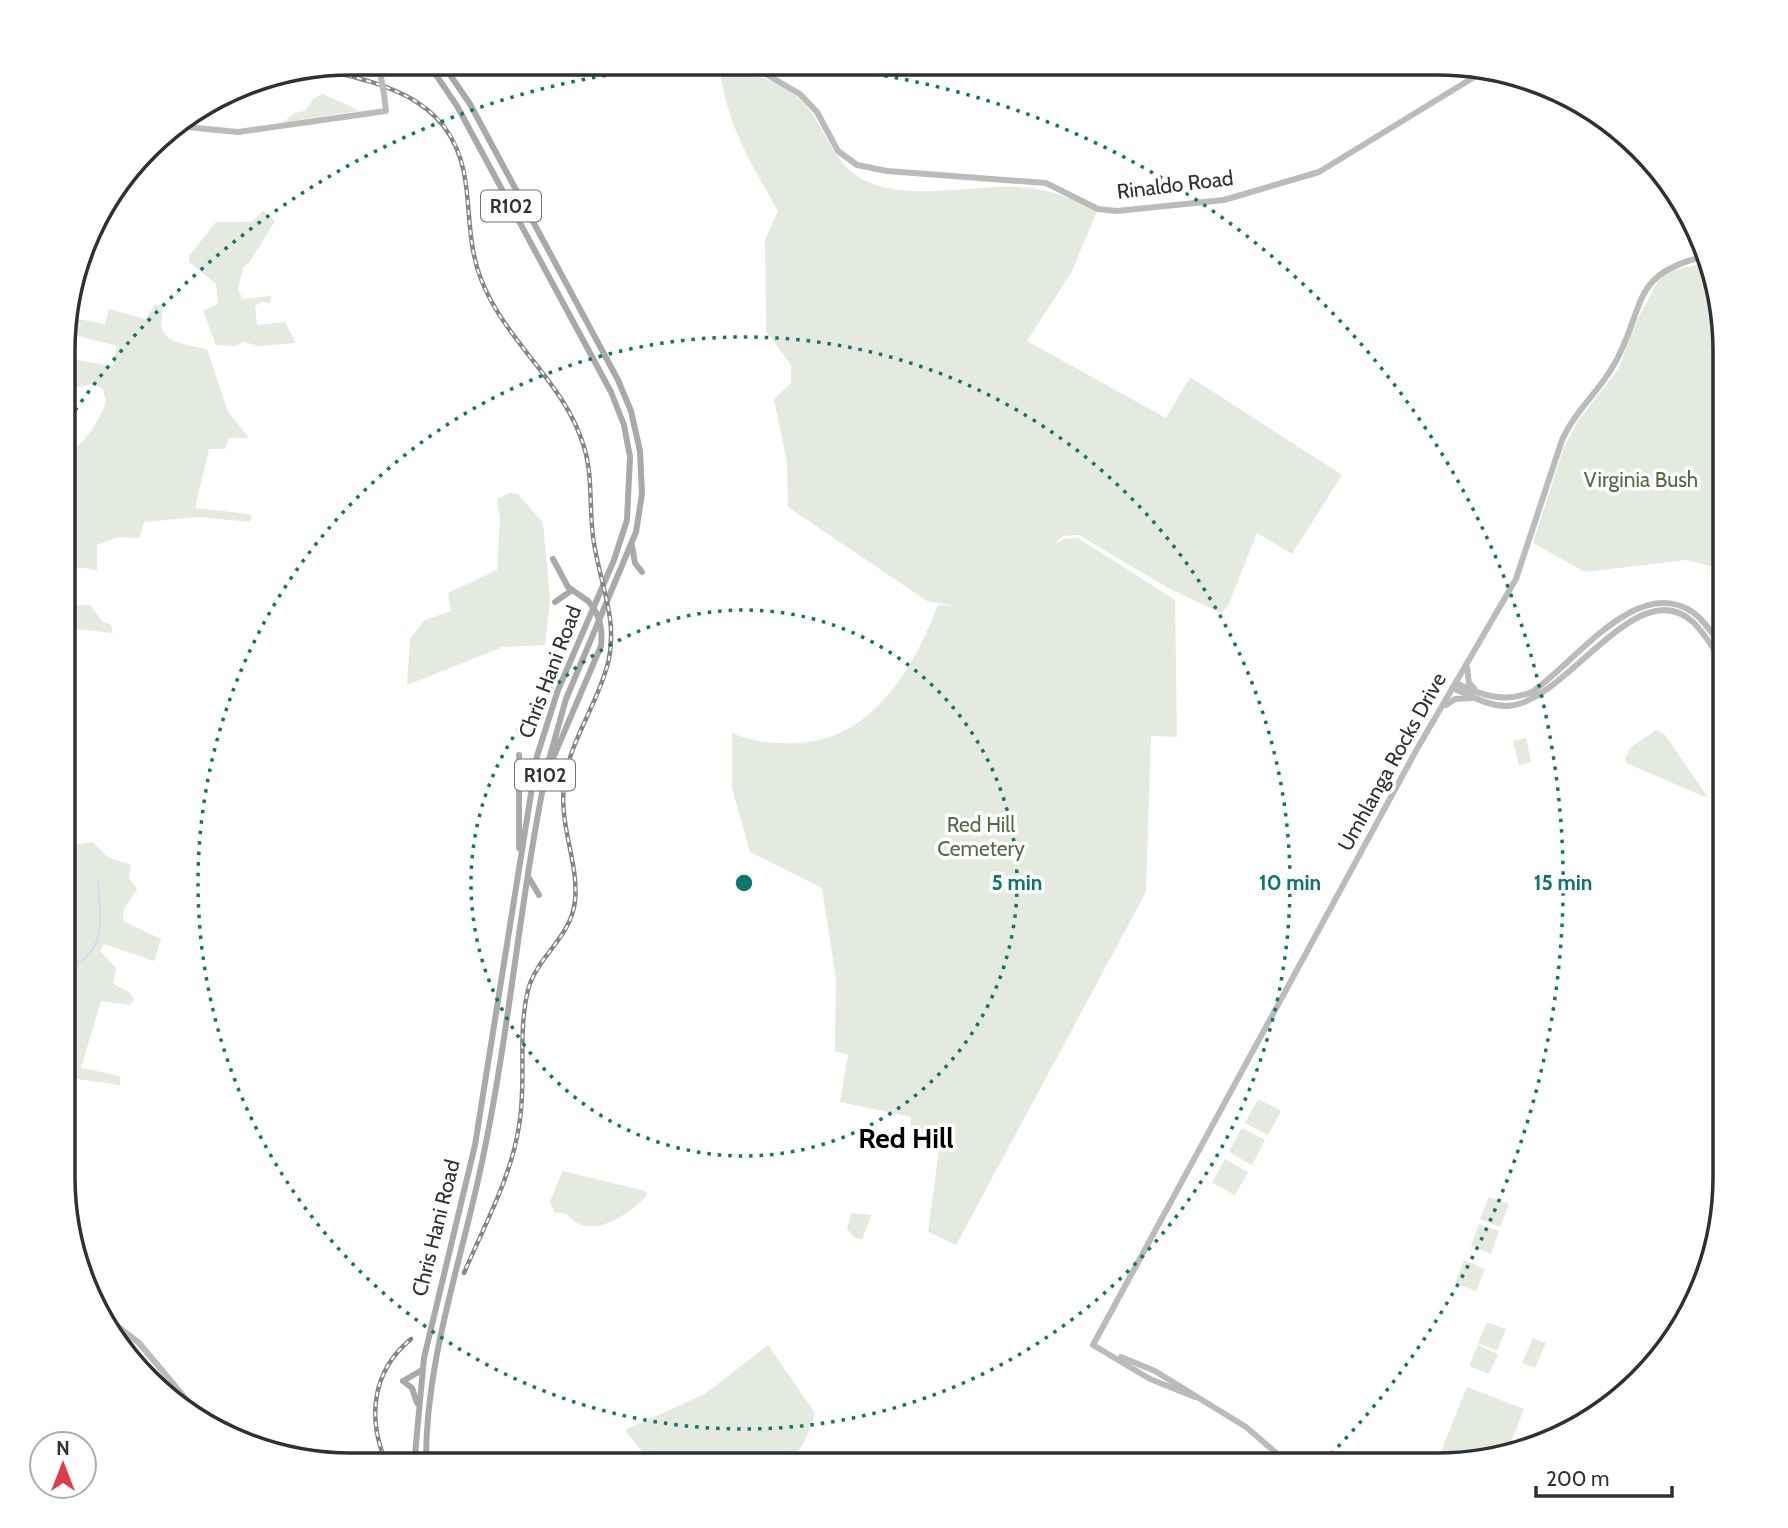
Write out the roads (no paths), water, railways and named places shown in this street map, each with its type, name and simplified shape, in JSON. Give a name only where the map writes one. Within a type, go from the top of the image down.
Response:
[{"type":"main road","name":"Chris Hani Road","points":[[415,1453],[422,1370],[436,1297],[475,1145],[533,778],[550,712],[624,529],[630,503],[630,457],[624,425],[611,391],[457,106],[436,75]]},
{"type":"main road","name":"Chris Hani Road","points":[[426,1453],[428,1416],[437,1347],[483,1161],[545,774],[566,699],[632,544],[639,519],[642,476],[637,431],[625,396],[470,104],[450,75]]},
{"type":"main road","points":[[632,544],[635,563],[642,572]]},
{"type":"main road","points":[[545,774],[601,646],[601,625],[588,601],[560,577],[553,559]]},
{"type":"main road","points":[[555,602],[572,590]]},
{"type":"main road","points":[[519,755],[520,857]]},
{"type":"main road","points":[[529,877],[539,895]]},
{"type":"main road","points":[[418,1409],[412,1388],[403,1381],[422,1370]]},
{"type":"street","points":[[190,127],[238,132],[386,111],[381,75]]},
{"type":"street","name":"Rinaldo Road","points":[[767,75],[800,94],[817,112],[838,151],[857,165],[874,169],[1046,183],[1090,206],[1117,211],[1224,200],[1319,172],[1472,78]]},
{"type":"street","name":"Umhlanga Rocks Drive","points":[[1114,1355],[1093,1345],[1454,685],[1520,571],[1565,433],[1612,370],[1646,289],[1671,265],[1697,259]]},
{"type":"street","points":[[1454,685],[1504,706],[1535,699],[1647,603],[1673,604],[1695,614],[1713,636]]},
{"type":"street","points":[[1629,617],[1649,611],[1676,612],[1692,622],[1712,647]]},
{"type":"street","points":[[1467,665],[1469,683],[1481,697]]},
{"type":"street","points":[[1442,707],[1455,699],[1481,697]]},
{"type":"street","points":[[122,1330],[139,1343],[184,1397]]},
{"type":"street","points":[[1100,1331],[1101,1343],[1114,1355],[1155,1371],[1246,1427],[1275,1453]]},
{"type":"waterway","points":[[75,963],[92,951],[99,932],[98,881]]},
{"type":"railway","points":[[346,75],[393,90],[414,101],[433,115],[448,133],[460,156],[472,244],[481,279],[505,323],[563,402],[584,447],[589,469],[593,536],[611,630],[608,663],[571,753],[564,785],[564,815],[574,873],[575,901],[567,926],[532,978],[528,990],[523,1024],[521,1109],[515,1145],[496,1201],[464,1273]]},
{"type":"railway","points":[[383,1453],[377,1431],[376,1397],[388,1366],[411,1339]]},
{"type":"district","name":"Red Hill","points":[[906,1138]]},
{"type":"park label","name":"Virginia Bush","points":[[1641,480]]},
{"type":"park label","name":"Red Hill Cemetery","points":[[981,837]]}]
